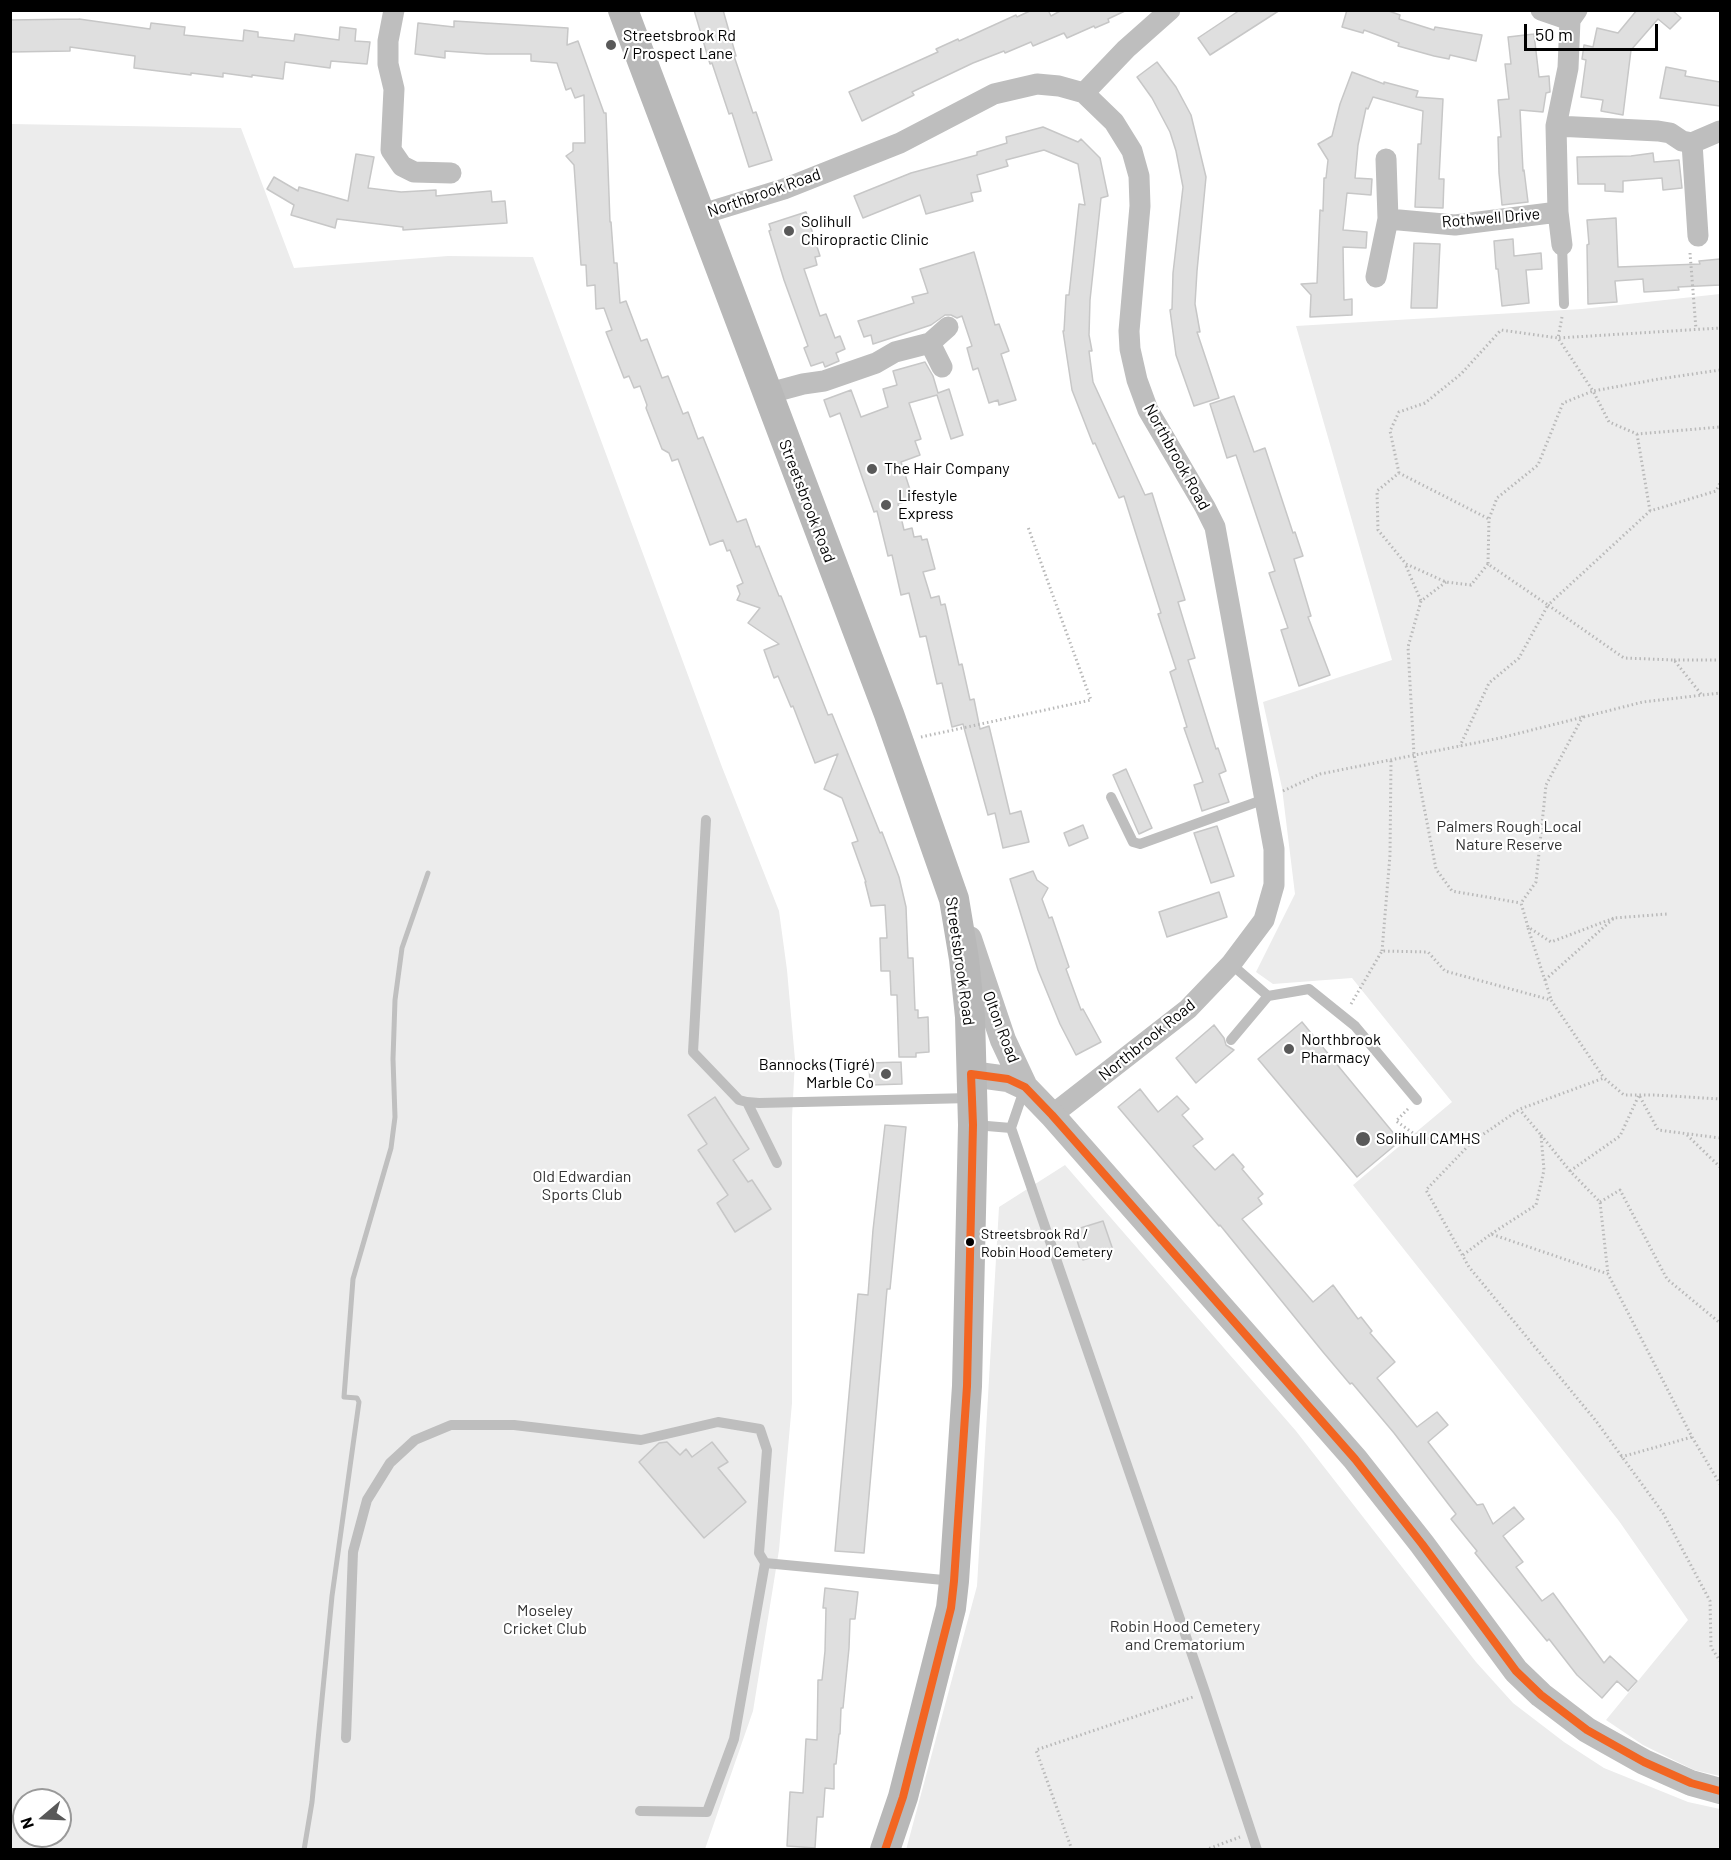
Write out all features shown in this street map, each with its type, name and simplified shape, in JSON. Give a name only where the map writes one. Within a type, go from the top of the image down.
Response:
[{"type":"main road","name":"Streetsbrook Road","points":[[623,11],[899,742],[954,899],[970,1017],[972,1099],[968,1386],[954,1581],[951,1608],[903,1797],[885,1850]]},
{"type":"street","points":[[394,10],[388,42],[388,64],[394,89],[391,150],[402,166],[414,172],[451,173]]},
{"type":"street","points":[[1084,93],[1126,49],[1170,10]]},
{"type":"street","points":[[1541,10],[1573,15]]},
{"type":"street","name":"Rothwell Drive","points":[[1562,245],[1558,212],[1556,126],[1568,68],[1573,15]]},
{"type":"street","name":"Northbrook Road","points":[[699,215],[784,189],[900,143],[994,94],[1037,84],[1059,86],[1084,93],[1124,135],[1137,163],[1140,206],[1129,331],[1130,349],[1137,380],[1148,410],[1215,527],[1274,849],[1274,885],[1264,920],[1231,964],[1188,1009],[1052,1115]]},
{"type":"street","points":[[1556,126],[1670,133],[1682,141],[1692,142],[1720,131]]},
{"type":"street","points":[[1692,142],[1698,236]]},
{"type":"street","points":[[1376,277],[1388,219],[1386,159]]},
{"type":"street","name":"Rothwell Drive","points":[[1388,219],[1455,225],[1558,212]]},
{"type":"street","points":[[766,394],[824,381],[876,363],[895,351],[930,344],[948,327]]},
{"type":"street","points":[[930,344],[942,367]]},
{"type":"street","name":"Olton Road","points":[[954,899],[974,951],[1003,1041],[1025,1087],[1355,1459],[1422,1544],[1516,1671],[1540,1695],[1587,1730],[1644,1762],[1690,1783],[1720,1791]]},
{"type":"street","name":"Olton Road","points":[[972,1099],[1008,1079],[1025,1087]]},
{"type":"lane","points":[[1562,245],[1564,304]]},
{"type":"lane","points":[[1111,797],[1133,842],[1140,844],[1265,799]]},
{"type":"lane","points":[[706,820],[693,1052],[739,1100],[759,1103],[972,1099],[1011,1128],[1257,1850]]},
{"type":"lane","points":[[1231,964],[1268,996]]},
{"type":"lane","points":[[1231,1040],[1268,996],[1309,988],[1355,1026],[1417,1100]]},
{"type":"lane","points":[[1011,1128],[1025,1087]]},
{"type":"lane","points":[[747,1102],[777,1163]]},
{"type":"lane","points":[[346,1737],[353,1552],[367,1500],[390,1463],[415,1440],[451,1425],[514,1425],[641,1440],[718,1422],[760,1429],[767,1450],[759,1553],[765,1563],[734,1739],[707,1812],[640,1811]]},
{"type":"lane","points":[[765,1563],[954,1581]]},
{"type":"path","points":[[1696,329],[1689,236],[1698,236]]},
{"type":"path","points":[[1564,304],[1558,338],[1593,391],[1609,422],[1637,434],[1720,427]]},
{"type":"path","points":[[1399,473],[1390,431],[1399,412],[1425,403],[1461,375],[1501,330],[1558,338],[1720,328]]},
{"type":"path","points":[[1406,564],[1446,582],[1471,585],[1488,564],[1488,519],[1497,498],[1538,465],[1563,403],[1593,391],[1720,370]]},
{"type":"path","points":[[1637,434],[1650,511]]},
{"type":"path","points":[[1399,473],[1488,519]]},
{"type":"path","points":[[1399,473],[1377,491],[1378,530],[1406,564],[1421,601]]},
{"type":"path","points":[[1460,746],[1489,683],[1518,658],[1548,606],[1650,511],[1716,491],[1720,483]]},
{"type":"path","points":[[899,742],[1091,700],[1028,527]]},
{"type":"path","points":[[1488,564],[1624,658],[1720,660]]},
{"type":"path","points":[[1446,582],[1421,601],[1408,647],[1414,755],[1436,869],[1452,891],[1521,903]]},
{"type":"path","points":[[1674,660],[1701,694]]},
{"type":"path","points":[[1265,799],[1320,774],[1500,738],[1643,702],[1720,693]]},
{"type":"path","points":[[1521,903],[1536,882],[1546,785],[1583,716]]},
{"type":"path","points":[[1343,1017],[1382,951],[1390,855],[1391,760]]},
{"type":"path","points":[[1521,903],[1551,1000],[1604,1078],[1624,1095],[1720,1099]]},
{"type":"path","points":[[1528,927],[1551,942],[1614,918],[1668,914]]},
{"type":"path","points":[[1545,980],[1614,918]]},
{"type":"path","points":[[1382,951],[1428,952],[1445,971],[1551,1000]]},
{"type":"path","points":[[1604,1078],[1520,1109],[1472,1142],[1426,1190],[1469,1268],[1596,1421],[1663,1513],[1710,1601],[1711,1647],[1720,1661]]},
{"type":"path","points":[[1639,1095],[1658,1130],[1720,1138]]},
{"type":"path","points":[[1570,1171],[1620,1136],[1639,1095]]},
{"type":"path","points":[[1417,1100],[1396,1121],[1420,1138],[1472,1142]]},
{"type":"path","points":[[1520,1109],[1570,1171],[1600,1202],[1608,1274],[1692,1437],[1720,1484]]},
{"type":"path","points":[[1462,1255],[1536,1205],[1544,1170],[1541,1134]]},
{"type":"path","points":[[1686,1134],[1720,1167]]},
{"type":"path","points":[[1600,1202],[1620,1190],[1667,1279],[1720,1323]]},
{"type":"path","points":[[1491,1234],[1608,1274]]},
{"type":"path","points":[[1622,1457],[1692,1437]]},
{"type":"path","points":[[1072,1850],[1036,1750],[1205,1692]]},
{"type":"path","points":[[1205,1850],[1251,1833]]},
{"type":"green space","points":[[11,124],[241,128],[294,268],[448,256],[533,257],[722,767],[779,911],[787,970],[795,1060],[792,1118],[792,1403],[779,1550],[753,1711],[705,1849],[11,1850]]},
{"type":"green space","name":"Palmers Rough Local Nature Reserve","points":[[1720,294],[1720,1776],[1694,1770],[1643,1745],[1606,1720],[1688,1620],[1619,1521],[1353,1185],[1452,1102],[1352,978],[1273,984],[1256,972],[1295,894],[1282,788],[1263,702],[1392,660],[1296,326],[1582,309]]},
{"type":"green space","name":"Robin Hood Cemetery and Crematorium","points":[[1065,1165],[1296,1431],[1476,1662],[1513,1703],[1564,1742],[1604,1768],[1688,1802],[1720,1809],[1720,1849],[906,1850],[977,1586],[999,1207]]},
{"type":"building","points":[[694,10],[723,10],[736,56],[734,56],[772,160],[749,167],[732,113],[729,114],[712,63],[710,64]]},
{"type":"building","points":[[1032,10],[1048,10],[1051,16],[1062,10],[1127,10],[1108,19],[1109,22],[1067,38],[1064,33],[1033,46],[1031,42],[973,63],[912,92],[914,95],[862,121],[849,92],[938,52],[936,49],[958,39],[959,41]]},
{"type":"building","points":[[1240,10],[1280,10],[1210,55],[1198,38]]},
{"type":"building","points":[[1347,10],[1386,10],[1400,15],[1399,19],[1434,30],[1435,27],[1482,35],[1476,61],[1450,55],[1449,59],[1434,56],[1398,46],[1399,43],[1364,30],[1363,33],[1342,27]]},
{"type":"building","points":[[1637,10],[1672,10],[1681,18],[1670,29],[1658,19],[1631,50],[1623,115],[1601,111],[1603,100],[1581,97],[1586,60],[1582,59],[1584,45],[1593,47],[1597,28],[1618,33]]},
{"type":"building","points":[[79,19],[150,29],[151,23],[185,27],[184,35],[243,41],[244,30],[258,32],[258,37],[294,41],[295,34],[339,40],[340,27],[356,29],[355,41],[370,42],[367,64],[331,61],[330,68],[285,62],[283,79],[223,73],[223,77],[191,73],[191,75],[134,68],[135,56],[70,47],[70,51],[10,52],[10,20]]},
{"type":"building","points":[[454,21],[568,28],[567,45],[578,41],[604,113],[606,113],[610,222],[614,263],[617,263],[620,303],[626,301],[641,341],[647,339],[662,378],[668,376],[683,414],[688,412],[698,439],[703,437],[737,522],[746,519],[756,547],[759,546],[779,596],[781,596],[828,715],[832,714],[880,833],[882,832],[899,877],[906,907],[908,958],[913,958],[915,1010],[918,1010],[918,1018],[928,1017],[929,1052],[916,1053],[916,1057],[899,1057],[897,995],[891,995],[890,971],[881,971],[880,938],[887,938],[885,905],[871,906],[866,882],[852,843],[858,841],[842,798],[824,789],[838,754],[815,763],[793,706],[791,707],[778,676],[774,678],[764,650],[779,644],[748,623],[760,608],[737,600],[740,594],[737,586],[743,583],[730,550],[727,551],[723,540],[710,545],[678,459],[672,461],[669,453],[662,449],[640,386],[634,388],[629,376],[624,378],[606,332],[612,330],[604,308],[596,309],[595,285],[587,286],[586,265],[581,265],[574,165],[566,156],[573,151],[573,143],[585,143],[584,95],[575,98],[571,88],[566,90],[557,63],[531,61],[531,54],[445,51],[445,58],[415,54],[418,23],[454,27]]},
{"type":"building","points":[[1534,34],[1539,77],[1549,76],[1550,92],[1546,93],[1543,112],[1520,110],[1523,171],[1528,202],[1502,205],[1498,100],[1509,99],[1505,64],[1511,64],[1508,37]]},
{"type":"building","points":[[1157,62],[1176,87],[1191,115],[1206,177],[1195,304],[1200,332],[1197,332],[1219,398],[1194,406],[1176,355],[1170,310],[1172,309],[1173,273],[1183,187],[1170,132],[1152,98],[1137,77]]},
{"type":"building","points":[[1666,67],[1686,71],[1685,76],[1720,82],[1720,106],[1660,98]]},
{"type":"building","points":[[1352,72],[1384,84],[1384,82],[1418,91],[1416,97],[1443,99],[1439,179],[1444,179],[1443,208],[1415,207],[1418,144],[1421,144],[1423,111],[1373,97],[1368,109],[1366,108],[1358,145],[1355,178],[1372,179],[1371,195],[1347,193],[1343,230],[1367,232],[1366,248],[1343,247],[1344,300],[1352,299],[1352,315],[1310,317],[1311,295],[1301,284],[1317,283],[1320,210],[1323,211],[1324,178],[1326,178],[1328,160],[1318,144],[1332,136],[1340,104]]},
{"type":"building","points":[[1043,127],[1078,142],[1081,139],[1100,158],[1108,196],[1101,198],[1090,300],[1089,335],[1092,351],[1089,351],[1093,382],[1145,495],[1152,493],[1185,600],[1178,602],[1195,658],[1188,660],[1216,749],[1218,748],[1226,771],[1219,774],[1229,802],[1202,811],[1194,785],[1203,782],[1184,728],[1187,727],[1170,672],[1176,669],[1158,614],[1161,613],[1124,496],[1119,498],[1095,443],[1093,444],[1072,390],[1063,331],[1079,204],[1085,205],[1078,164],[1044,150],[1006,160],[1008,166],[977,175],[981,191],[971,193],[973,201],[926,214],[920,195],[863,218],[854,196],[911,173],[977,155],[977,152],[1007,143],[1006,137]]},
{"type":"building","points":[[1653,153],[1654,162],[1679,160],[1682,188],[1663,190],[1662,178],[1623,181],[1623,192],[1605,191],[1605,184],[1578,184],[1577,157],[1631,156]]},
{"type":"building","points":[[356,154],[374,157],[368,188],[401,192],[436,190],[436,196],[491,191],[492,202],[505,201],[507,223],[403,230],[403,227],[337,219],[335,228],[291,215],[294,205],[267,189],[274,177],[298,191],[299,187],[348,201]]},
{"type":"building","points":[[806,212],[820,256],[815,257],[817,265],[804,269],[820,316],[826,314],[835,338],[840,336],[845,349],[836,353],[839,361],[825,367],[823,362],[811,366],[804,348],[808,346],[769,231],[771,230],[769,224]]},
{"type":"building","points":[[1616,218],[1618,267],[1700,264],[1699,261],[1720,259],[1720,285],[1678,287],[1679,290],[1644,292],[1643,279],[1615,281],[1617,302],[1588,304],[1587,220]]},
{"type":"building","points":[[1513,239],[1514,256],[1541,253],[1542,269],[1526,270],[1529,303],[1502,306],[1494,241]]},
{"type":"building","points":[[1414,243],[1440,244],[1437,308],[1411,308]]},
{"type":"building","points":[[974,252],[995,325],[999,324],[1009,351],[1001,354],[1016,400],[999,405],[998,400],[989,403],[978,368],[973,370],[967,348],[972,346],[962,316],[957,318],[945,315],[931,325],[873,344],[871,335],[864,337],[858,321],[914,303],[912,297],[928,293],[920,269]]},
{"type":"building","points":[[925,362],[933,376],[938,393],[949,389],[963,435],[951,439],[937,395],[909,403],[921,439],[915,441],[920,455],[901,462],[913,499],[898,504],[904,530],[912,528],[914,537],[921,536],[922,540],[927,539],[935,569],[923,572],[931,598],[939,596],[941,605],[945,604],[959,665],[962,664],[970,700],[974,699],[980,729],[989,726],[1010,814],[1021,811],[1029,842],[1003,848],[995,813],[988,815],[963,724],[952,727],[942,683],[937,684],[926,636],[920,637],[909,593],[901,595],[892,555],[888,556],[877,511],[874,512],[840,413],[830,417],[824,400],[851,390],[861,417],[888,407],[883,389],[897,385],[893,371]]},
{"type":"building","points":[[1234,396],[1254,452],[1265,448],[1293,533],[1295,532],[1303,556],[1294,559],[1311,616],[1308,617],[1330,675],[1299,686],[1281,630],[1288,628],[1269,573],[1275,571],[1236,455],[1227,458],[1210,404]]},
{"type":"building","points":[[1126,769],[1152,828],[1139,834],[1113,775]]},
{"type":"building","points":[[1083,825],[1088,838],[1069,846],[1064,833]]},
{"type":"building","points":[[1217,826],[1234,876],[1211,883],[1194,833]]},
{"type":"building","points":[[1033,871],[1037,880],[1048,888],[1042,899],[1049,918],[1052,917],[1069,967],[1066,969],[1081,1010],[1083,1009],[1101,1042],[1076,1055],[1060,1024],[1038,970],[1010,879]]},
{"type":"building","points":[[1219,892],[1227,917],[1167,937],[1159,912]]},
{"type":"building","points":[[1302,1022],[1400,1141],[1357,1177],[1258,1059]]},
{"type":"building","points":[[1214,1025],[1224,1038],[1226,1045],[1234,1050],[1196,1083],[1176,1058]]},
{"type":"building","name":"Bannocks (Tigré) Marble Co","points":[[901,1062],[902,1084],[870,1085],[869,1063]]},
{"type":"building","points":[[1140,1089],[1158,1112],[1177,1096],[1189,1109],[1182,1115],[1203,1139],[1193,1146],[1215,1170],[1233,1154],[1244,1167],[1242,1169],[1263,1194],[1258,1198],[1262,1204],[1242,1219],[1313,1302],[1333,1285],[1358,1319],[1361,1317],[1372,1331],[1370,1333],[1395,1362],[1377,1378],[1417,1427],[1437,1412],[1448,1425],[1428,1442],[1477,1505],[1483,1504],[1493,1524],[1514,1507],[1524,1519],[1503,1536],[1523,1562],[1516,1567],[1542,1601],[1553,1593],[1604,1663],[1610,1656],[1637,1681],[1628,1691],[1617,1681],[1602,1698],[1577,1675],[1549,1639],[1547,1641],[1496,1579],[1451,1519],[1456,1514],[1394,1433],[1352,1383],[1350,1384],[1220,1225],[1118,1107]]},
{"type":"building","points":[[715,1097],[749,1149],[733,1160],[748,1182],[752,1180],[771,1209],[735,1232],[717,1203],[728,1195],[698,1150],[707,1144],[688,1115]]},
{"type":"building","points":[[885,1125],[906,1127],[890,1289],[887,1289],[864,1553],[835,1551],[858,1294],[868,1295]]},
{"type":"building","points":[[1103,1221],[1113,1250],[1083,1260],[1074,1230]]},
{"type":"building","points":[[667,1442],[680,1455],[686,1449],[692,1457],[712,1442],[728,1462],[718,1468],[746,1502],[704,1538],[639,1462],[659,1443]]},
{"type":"building","points":[[825,1588],[858,1592],[855,1619],[850,1619],[843,1708],[841,1708],[836,1764],[834,1764],[834,1789],[825,1788],[823,1817],[817,1817],[815,1848],[787,1846],[790,1792],[803,1793],[806,1739],[817,1740],[818,1680],[822,1680],[825,1651],[826,1608],[823,1608]]},
{"type":"waterway","points":[[304,1850],[312,1802],[332,1596],[359,1402],[357,1398],[344,1397],[353,1279],[391,1148],[395,1117],[393,1059],[395,1000],[402,948],[428,873]]},
{"type":"transit line","points":[[885,1850],[903,1797],[951,1608],[954,1581],[967,1386],[973,1125],[971,1074],[1008,1079],[1025,1087],[1052,1115],[1355,1459],[1422,1544],[1516,1671],[1541,1695],[1587,1730],[1644,1762],[1691,1783],[1720,1791]]},
{"type":"place","name":"Streetsbrook Rd / Prospect Lane","points":[[611,45]]},
{"type":"place","name":"Solihull Chiropractic Clinic","points":[[789,231]]},
{"type":"place","name":"The Hair Company","points":[[872,469]]},
{"type":"place","name":"Lifestyle Express","points":[[886,505]]},
{"type":"place","name":"Northbrook Pharmacy","points":[[1289,1049]]},
{"type":"place","name":"Bannocks (Tigré) Marble Co","points":[[886,1074]]},
{"type":"place","name":"Solihull CAMHS","points":[[1363,1139]]},
{"type":"place","name":"Streetsbrook Rd / Robin Hood Cemetery","points":[[970,1242]]},
{"type":"park label","name":"Old Edwardian Sports Club","points":[[582,1186]]},
{"type":"park label","name":"Moseley Cricket Club","points":[[545,1620]]}]
